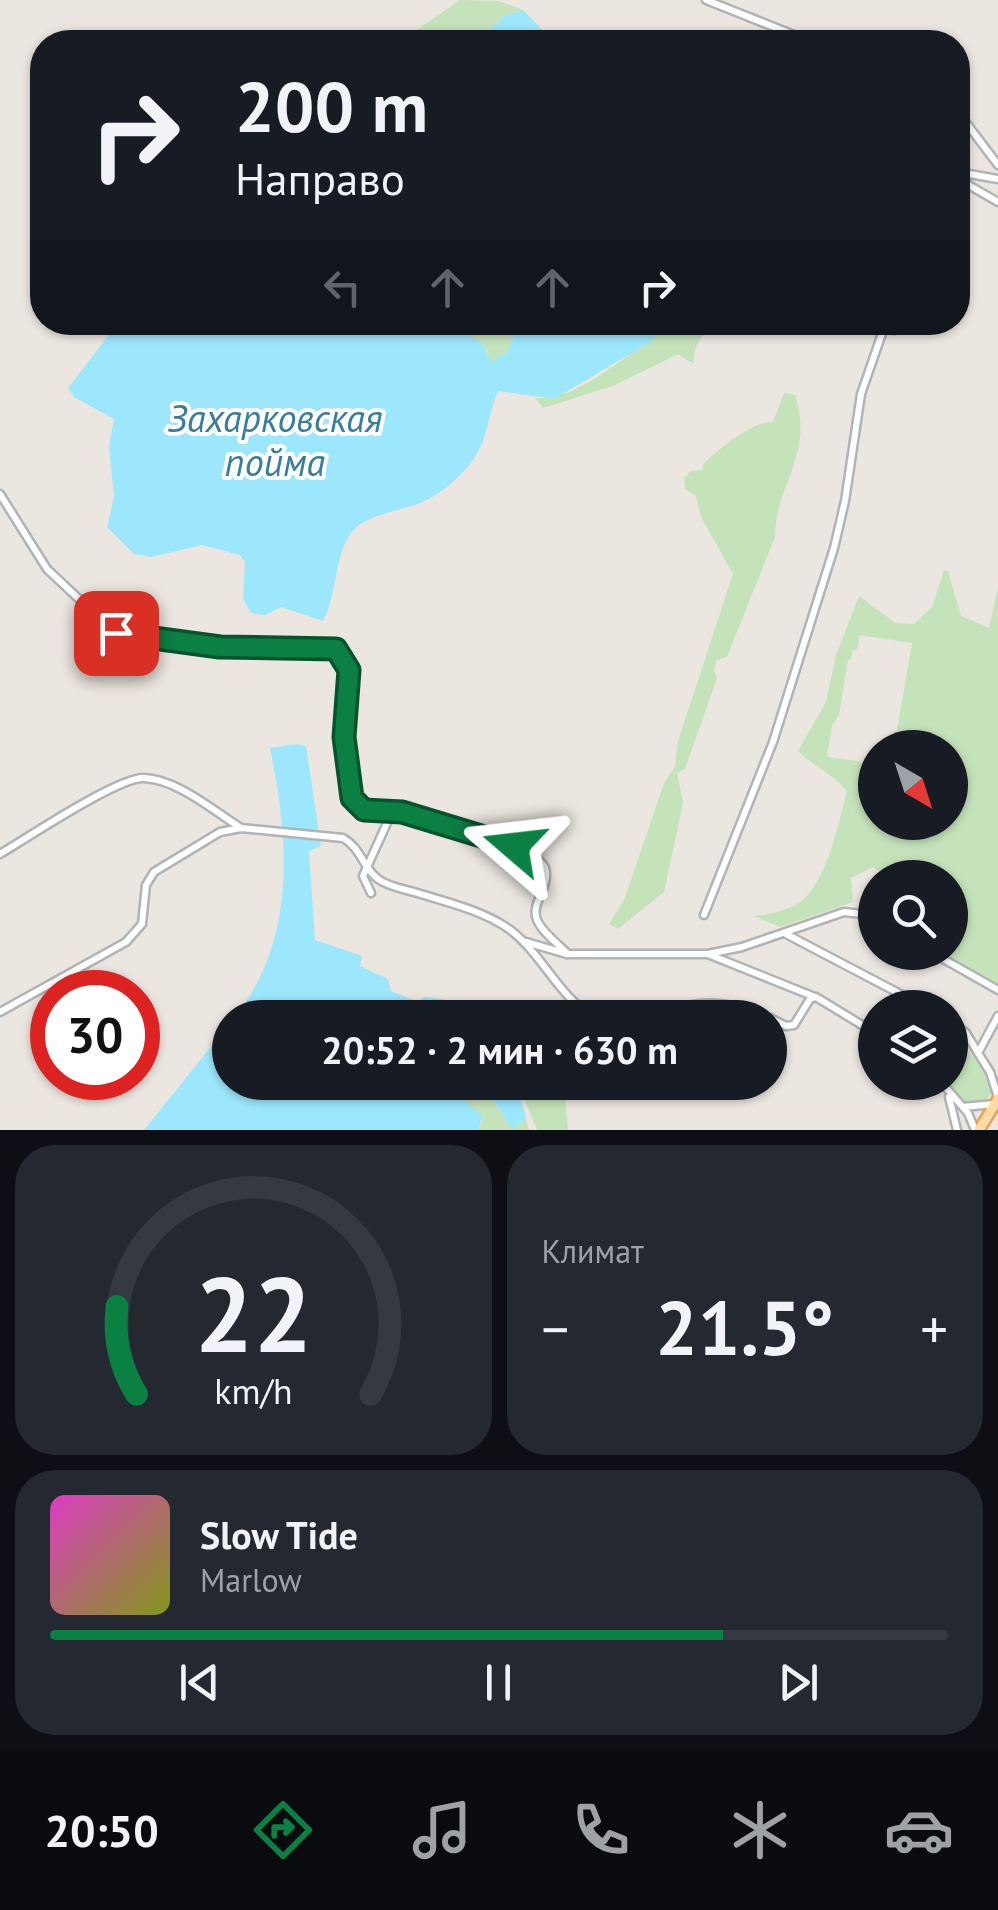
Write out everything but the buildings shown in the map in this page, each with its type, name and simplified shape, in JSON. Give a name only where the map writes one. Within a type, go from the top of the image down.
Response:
[{"type":"main road","points":[[977,1130],[997,1100]]},
{"type":"street","points":[[706,0],[782,30]]},
{"type":"street","points":[[970,128],[998,165]]},
{"type":"street","points":[[970,175],[998,179]]},
{"type":"street","points":[[976,189],[982,178]]},
{"type":"street","points":[[970,186],[998,202]]},
{"type":"street","points":[[704,915],[773,742],[834,548],[861,394],[881,335]]},
{"type":"street","points":[[0,494],[47,569],[116,633],[220,647],[336,649],[349,670],[344,737],[352,798],[364,810],[392,812],[514,846],[538,858],[545,867],[546,880],[534,913],[538,924],[568,954]]},
{"type":"street","points":[[0,854],[110,790],[145,778],[168,784],[240,828]]},
{"type":"street","points":[[372,893],[363,876],[392,812]]},
{"type":"street","points":[[0,1012],[126,942],[142,924],[146,885],[154,872],[209,838],[240,828],[330,836],[353,844],[380,881],[487,917],[525,942],[568,954],[708,954],[785,934],[844,912],[858,914]]},
{"type":"street","points":[[785,934],[892,990]]},
{"type":"street","points":[[525,942],[532,956],[574,1000]]},
{"type":"street","points":[[708,954],[816,997],[858,1023]]},
{"type":"street","points":[[963,970],[998,990]]},
{"type":"street","points":[[787,1026],[794,1025],[810,999],[816,997]]},
{"type":"street","points":[[978,1053],[998,1016]]},
{"type":"street","points":[[958,1104],[972,1108],[997,1100],[994,1074],[968,1036]]},
{"type":"street","points":[[949,1100],[957,1130]]},
{"type":"street","points":[[955,1100],[977,1130]]},
{"type":"green space","points":[[460,0],[498,1],[523,10],[504,16],[489,30],[416,30]]},
{"type":"green space","points":[[467,335],[515,335],[506,354],[494,364],[489,362],[488,351]]},
{"type":"green space","points":[[654,335],[704,335],[694,364],[678,354],[613,386],[543,408],[535,398],[567,393],[582,386],[654,340]]},
{"type":"green space","points":[[784,393],[795,395],[800,435],[776,519],[775,537],[727,657],[717,660],[717,678],[685,769],[677,773],[683,803],[664,892],[618,929],[609,924],[625,898],[664,783],[675,767],[678,741],[733,574],[701,517],[696,496],[685,489],[684,478],[691,471],[702,470],[704,463],[746,431],[773,422]]},
{"type":"green space","points":[[944,570],[948,571],[961,616],[989,628],[998,587],[998,984],[968,967],[968,860],[858,860],[858,874],[851,878],[853,902],[780,927],[754,916],[782,911],[801,901],[821,875],[832,847],[847,791],[798,751],[826,702],[836,655],[859,596],[895,623],[914,624],[932,607]]},
{"type":"green space","points":[[968,1051],[985,1074],[992,1092],[983,1105],[961,1101],[968,1100]]},
{"type":"green space","points":[[453,1100],[493,1100],[512,1129],[526,1119],[529,1130],[479,1130],[482,1121]]},
{"type":"green space","points":[[525,1100],[565,1100],[568,1130],[537,1130]]},
{"type":"water","points":[[523,10],[542,30],[489,30],[504,16]]},
{"type":"water","name":"Захарковская пойма","points":[[109,335],[468,335],[482,343],[493,364],[498,356],[506,354],[515,335],[654,335],[654,340],[554,399],[498,391],[479,450],[460,475],[424,501],[372,518],[351,533],[341,554],[323,621],[281,607],[265,615],[251,613],[243,599],[245,562],[240,555],[202,545],[151,557],[134,554],[107,527],[114,497],[109,447],[114,419],[74,397],[68,388]]},
{"type":"water","points":[[306,746],[321,846],[309,851],[315,940],[362,956],[360,966],[388,979],[391,991],[413,1000],[246,1000],[269,956],[283,888],[281,818],[270,748]]},
{"type":"water","points":[[212,1045],[212,1100],[464,1100],[482,1115],[479,1130],[144,1130]]},
{"type":"water","points":[[493,1100],[520,1100],[526,1119],[512,1129]]},
{"type":"route","points":[[116,633],[220,647],[336,649],[349,670],[344,737],[352,798],[364,810],[402,812],[514,846]]}]
